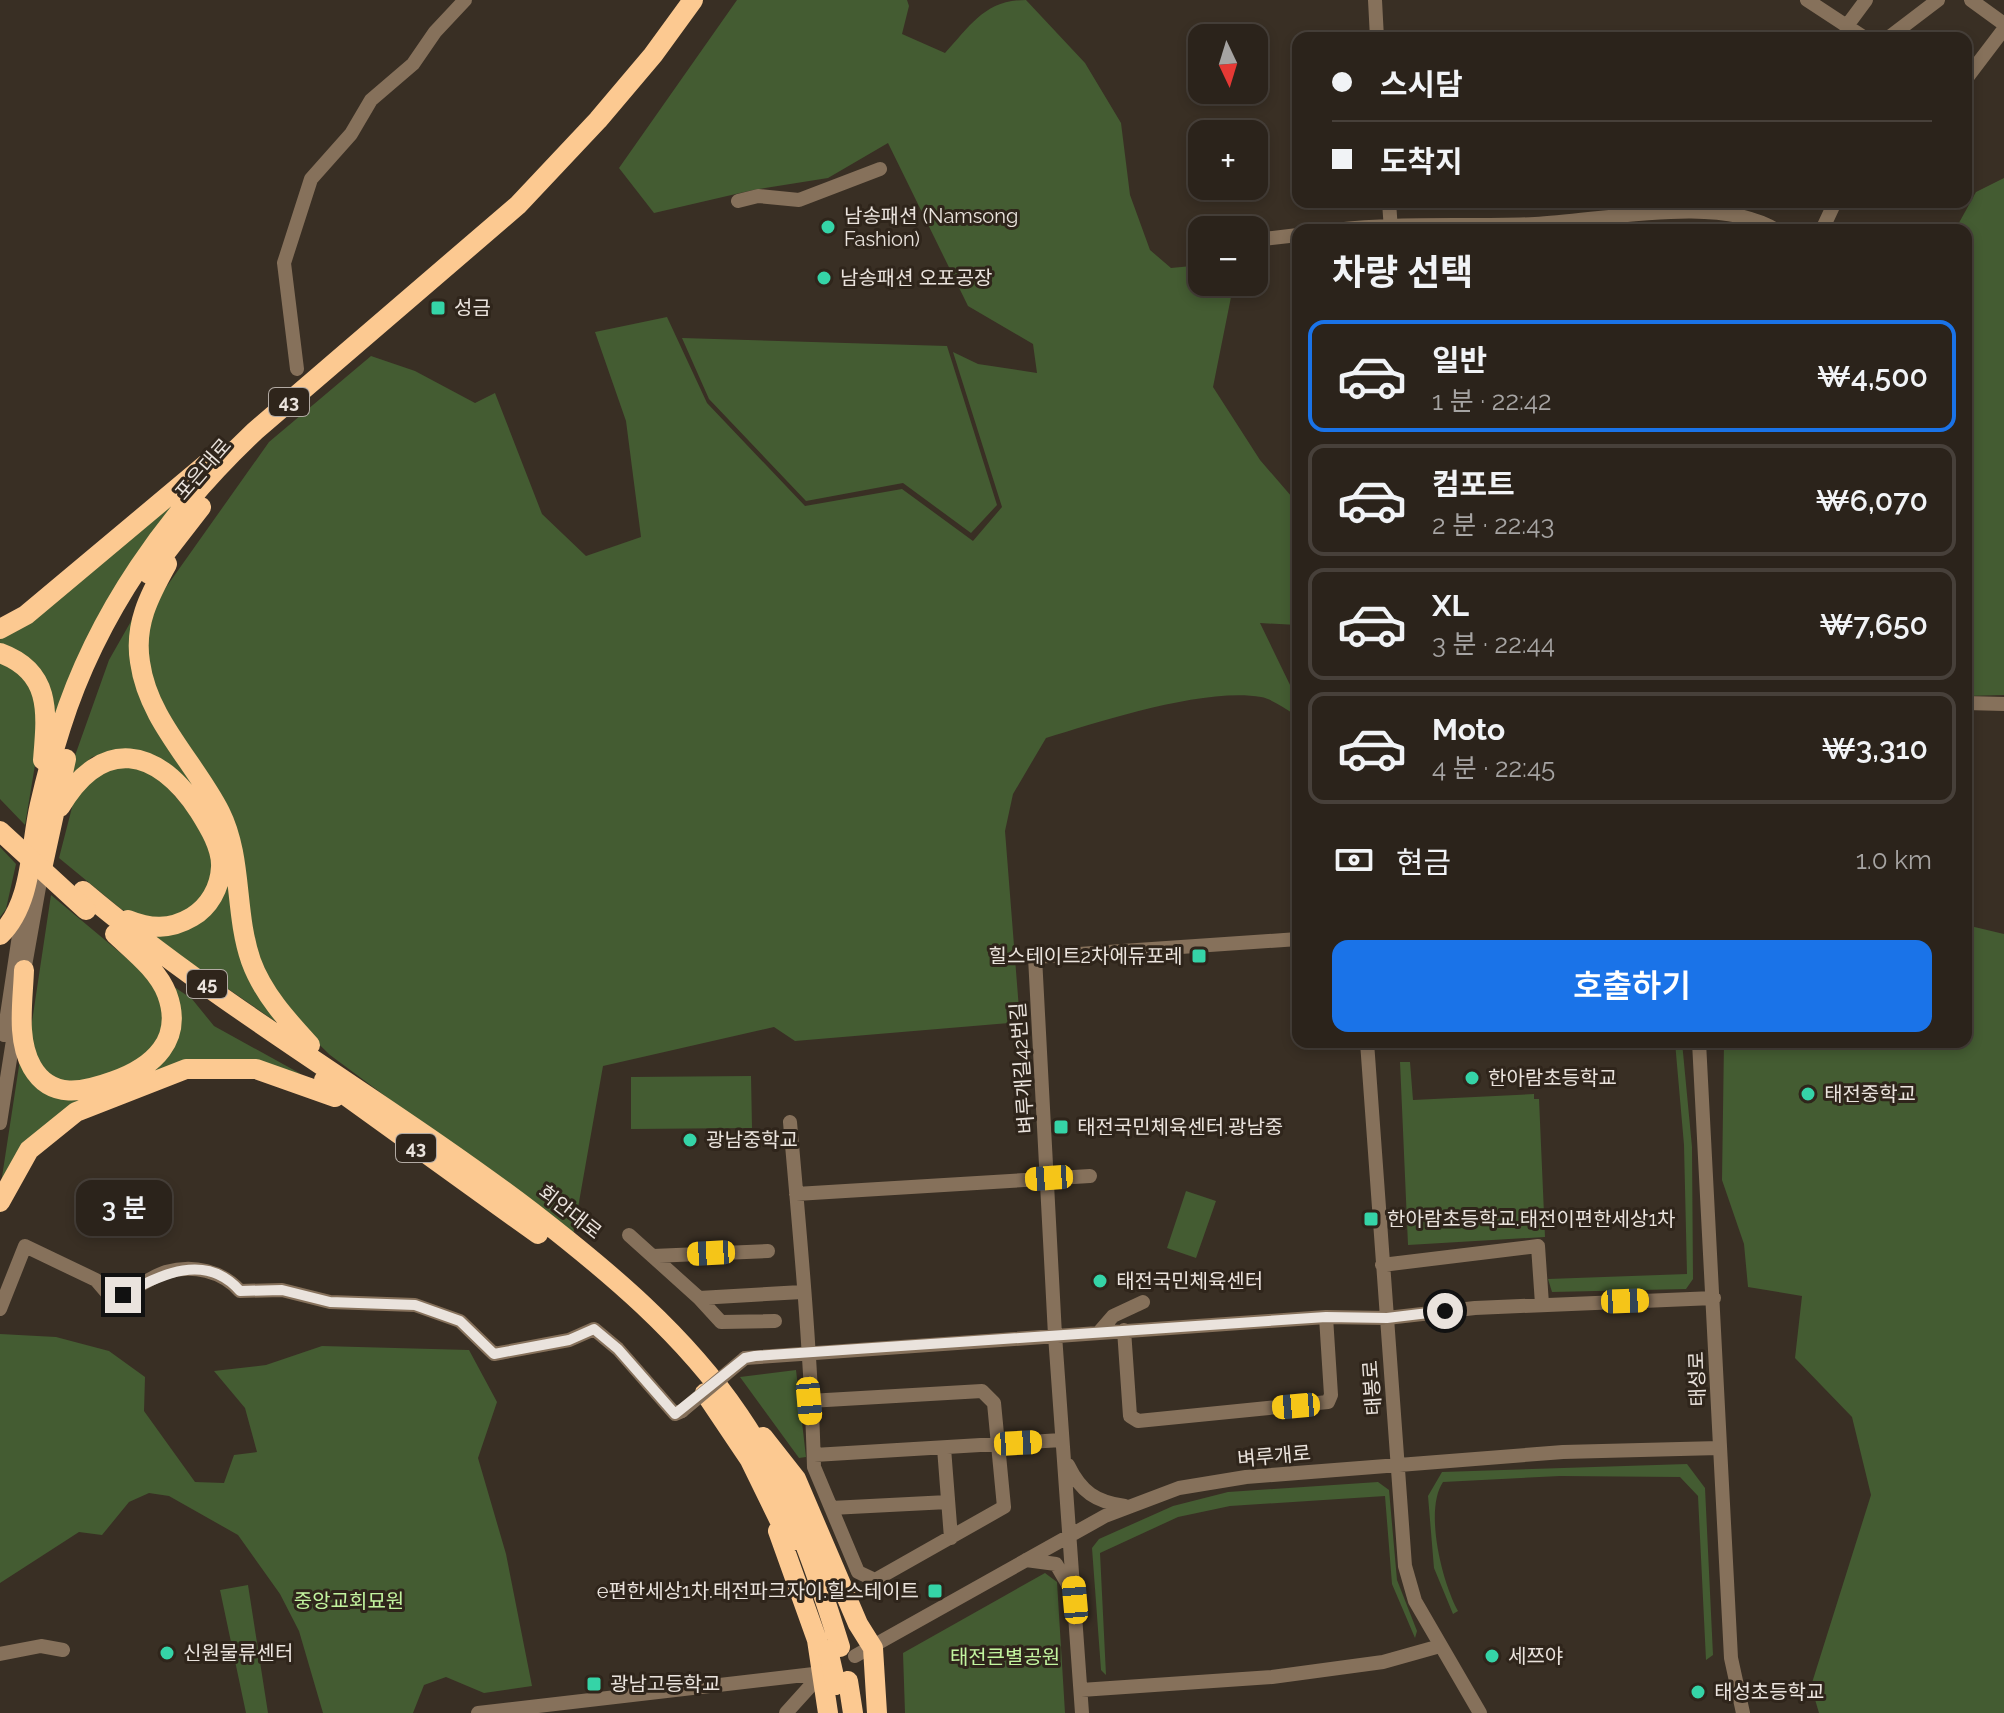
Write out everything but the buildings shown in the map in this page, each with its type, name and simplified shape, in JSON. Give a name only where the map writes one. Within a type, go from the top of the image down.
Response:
[{"type":"highway","name":"포은대로","points":[[35,872],[61,726],[98,636],[158,536],[222,463],[518,205],[598,120],[679,20],[691,0]]},
{"type":"highway","name":"포은대로","points":[[46,813],[91,680],[137,592],[192,518],[242,459],[291,411],[444,285],[552,186],[609,124],[707,0]]},
{"type":"highway","points":[[0,629],[26,615],[208,461],[282,408]]},
{"type":"highway","points":[[192,518],[142,612],[138,642],[146,692],[220,813],[228,833],[251,961],[277,1009],[335,1071]]},
{"type":"highway","points":[[0,653],[16,659],[32,673],[44,695],[46,813]]},
{"type":"highway","points":[[46,813],[86,771],[105,761],[128,756],[156,765],[177,782],[206,822],[222,864],[218,886],[201,912],[166,927],[147,928],[110,913]]},
{"type":"highway","name":"45","points":[[0,815],[85,901]]},
{"type":"highway","name":"43","points":[[0,831],[85,901]]},
{"type":"highway","points":[[0,935],[11,924],[35,872]]},
{"type":"highway","name":"회안대로","points":[[85,901],[115,934],[576,1260],[676,1355],[730,1414]]},
{"type":"highway","name":"회안대로","points":[[85,901],[110,913],[335,1071],[589,1256],[680,1343],[730,1414],[776,1510],[841,1663],[853,1713]]},
{"type":"highway","points":[[24,970],[22,1031],[26,1055],[33,1070],[52,1088],[71,1093],[90,1090],[140,1072],[159,1057],[169,1038],[171,1013],[166,993],[151,970],[115,934]]},
{"type":"highway","points":[[0,1202],[29,1150],[76,1112],[186,1069],[256,1069],[319,1090],[367,1112]]},
{"type":"highway","points":[[730,1414],[762,1434],[796,1479],[858,1624],[841,1663],[828,1713]]},
{"type":"highway","points":[[841,1663],[877,1713]]},
{"type":"highway","name":"회안대로","points":[[841,1663],[842,1713]]},
{"type":"street","points":[[297,369],[284,263],[311,179],[351,134],[371,100],[413,64],[435,32],[465,0]]},
{"type":"street","points":[[1375,0],[1377,32]]},
{"type":"street","points":[[1846,27],[1866,0]]},
{"type":"street","points":[[1896,32],[1938,0]]},
{"type":"street","points":[[1971,0],[2004,27],[1972,71]]},
{"type":"street","points":[[1810,1],[1855,32]]},
{"type":"street","points":[[738,201],[758,196],[799,200],[880,169]]},
{"type":"street","points":[[1534,224],[1684,213],[1728,215],[1757,224]]},
{"type":"street","points":[[1268,238],[1292,236]]},
{"type":"street","points":[[1972,703],[2004,704]]},
{"type":"street","name":"포은대로","points":[[0,1123],[24,970],[35,872]]},
{"type":"street","name":"포은대로","points":[[0,1064],[35,872]]},
{"type":"street","name":"벼루개길42번길","points":[[1082,1713],[1055,1335],[1035,957],[1292,939]]},
{"type":"street","name":"태봉로","points":[[1367,1048],[1405,1566],[1411,1588],[1440,1646],[1480,1713]]},
{"type":"street","name":"태성로","points":[[1699,1048],[1731,1658],[1743,1713]]},
{"type":"street","points":[[790,1122],[809,1401],[816,1476],[858,1572],[864,1578],[875,1580],[1004,1507],[994,1403],[982,1391],[809,1401]]},
{"type":"street","points":[[796,1194],[1090,1176]]},
{"type":"street","points":[[629,1235],[721,1322],[775,1321]]},
{"type":"street","points":[[0,1309],[25,1246],[96,1280],[108,1294],[123,1295],[167,1272],[215,1271],[227,1276],[240,1291],[282,1290],[330,1302],[415,1305],[460,1321],[494,1354],[569,1340],[594,1329],[618,1349],[675,1414],[745,1358],[1326,1317],[1387,1318],[1542,1304],[1714,1298]]},
{"type":"street","points":[[1382,1265],[1538,1246],[1542,1304]]},
{"type":"street","points":[[653,1256],[768,1251]]},
{"type":"street","points":[[699,1298],[802,1292]]},
{"type":"street","points":[[1100,1331],[1113,1316],[1143,1302]]},
{"type":"street","points":[[1124,1330],[1130,1416],[1138,1421],[1328,1402],[1331,1395],[1326,1317]]},
{"type":"street","points":[[814,1455],[1062,1440]]},
{"type":"street","points":[[944,1448],[951,1538]]},
{"type":"street","name":"벼루개로","points":[[841,1663],[1022,1560],[1125,1506],[1161,1493],[1221,1480],[1563,1452],[1719,1448]]},
{"type":"street","points":[[1063,1456],[1081,1490],[1098,1500],[1125,1506]]},
{"type":"street","points":[[831,1508],[948,1502]]},
{"type":"street","points":[[1022,1560],[1056,1564],[1075,1600]]},
{"type":"street","points":[[0,1654],[41,1646],[63,1650]]},
{"type":"street","points":[[1081,1690],[1272,1677],[1357,1666],[1440,1646]]},
{"type":"street","points":[[478,1713],[526,1709],[841,1663]]},
{"type":"street","points":[[786,1713],[841,1663]]},
{"type":"green space","points":[[737,0],[907,0],[909,6],[902,34],[945,53],[989,9],[1026,0],[1085,63],[1121,123],[1130,195],[1150,250],[1171,268],[1188,266],[1188,296],[1231,296],[1213,387],[1260,460],[1292,497],[1292,625],[1260,623],[1291,687],[1292,713],[1261,697],[1212,697],[1154,707],[1046,738],[1013,794],[1005,831],[1020,1022],[795,1041],[774,1027],[603,1066],[573,1236],[330,1055],[292,1018],[272,986],[255,945],[248,911],[154,692],[144,630],[157,600],[269,442],[371,356],[415,371],[475,403],[495,393],[542,514],[586,556],[641,537],[626,421],[595,332],[667,317],[707,403],[805,506],[902,489],[973,541],[1002,507],[953,352],[978,364],[1037,373],[1033,344],[968,306],[888,143],[828,178],[753,190],[654,213],[619,168]]},
{"type":"green space","points":[[2004,178],[2004,695],[1972,696],[1972,224],[1958,224],[1967,208],[1972,208],[1976,192]]},
{"type":"green space","points":[[682,338],[947,346],[997,505],[971,533],[903,483],[806,501],[709,399]]},
{"type":"green space","points":[[186,488],[54,731],[47,695],[0,647],[0,635]]},
{"type":"green space","points":[[134,616],[131,667],[204,796],[285,1028],[145,932],[221,893],[192,790],[112,752],[92,757],[66,781],[109,660]]},
{"type":"green space","points":[[0,659],[29,677],[42,723],[25,825],[0,799]]},
{"type":"green space","points":[[115,765],[153,771],[195,819],[212,856],[212,878],[201,898],[190,909],[168,919],[147,922],[121,909],[59,858],[77,788]]},
{"type":"green space","points":[[0,847],[16,864],[6,909],[0,917]]},
{"type":"green space","points":[[51,895],[153,980],[166,1013],[154,1053],[73,1090],[41,1073],[30,1035]]},
{"type":"green space","points":[[1972,926],[2004,934],[2004,1713],[1819,1713],[1811,1686],[1871,1495],[1852,1417],[1795,1358],[1802,1296],[1748,1287],[1744,1244],[1722,1180],[1724,1048],[1972,1048]]},
{"type":"green space","points":[[167,982],[192,999],[214,1026],[301,1074],[252,1064],[91,1099],[0,1190],[21,1053],[54,1093],[157,1065]]},
{"type":"green space","points":[[1676,1048],[1683,1048],[1692,1147],[1693,1279],[1686,1289],[1552,1292],[1548,1279],[1687,1274],[1684,1145]]},
{"type":"green space","points":[[1400,1062],[1410,1062],[1413,1100],[1534,1094],[1534,1099],[1539,1099],[1545,1237],[1408,1245]]},
{"type":"green space","points":[[751,1076],[752,1128],[631,1129],[631,1077]]},
{"type":"green space","points":[[1186,1191],[1216,1201],[1196,1258],[1167,1248]]},
{"type":"green space","name":"중앙교회묘원","points":[[0,1334],[56,1337],[109,1351],[145,1377],[144,1411],[195,1482],[224,1483],[234,1455],[257,1452],[245,1408],[214,1371],[266,1365],[322,1346],[469,1350],[497,1402],[478,1458],[506,1554],[532,1686],[484,1693],[446,1677],[424,1685],[413,1713],[323,1713],[299,1631],[280,1594],[238,1535],[169,1496],[149,1493],[129,1502],[102,1535],[79,1532],[0,1583]]},
{"type":"green space","points":[[796,1370],[806,1457],[799,1458],[740,1377]]},
{"type":"green space","points":[[1687,1464],[1705,1488],[1713,1655],[1706,1660],[1698,1496],[1680,1477],[1560,1476],[1443,1482],[1435,1510],[1435,1527],[1441,1565],[1458,1611],[1453,1614],[1434,1568],[1428,1496],[1442,1472]]},
{"type":"green space","points":[[1378,1482],[1389,1490],[1397,1580],[1417,1631],[1415,1638],[1392,1584],[1385,1496],[1230,1506],[1178,1517],[1100,1553],[1106,1675],[1101,1670],[1092,1548],[1099,1539],[1173,1506],[1228,1492]]},
{"type":"green space","name":"태전큰별공원","points":[[1045,1573],[1057,1582],[1065,1713],[905,1713],[903,1653]]},
{"type":"green space","points":[[248,1585],[268,1713],[246,1713],[220,1590]]},
{"type":"place","name":"남송패션 (Namsong Fashion)","points":[[828,227]]},
{"type":"place","name":"남송패션 오포공장","points":[[824,278]]},
{"type":"place","name":"성금","points":[[438,308]]},
{"type":"place","name":"힐스테이트2차에듀포레","points":[[1199,956]]},
{"type":"place","name":"한아람초등학교","points":[[1472,1078]]},
{"type":"place","name":"태전중학교","points":[[1808,1094]]},
{"type":"place","name":"태전국민체육센터.광남중","points":[[1061,1127]]},
{"type":"place","name":"광남중학교","points":[[690,1140]]},
{"type":"place","name":"한아람초등학교.태전이편한세상1차","points":[[1371,1219]]},
{"type":"place","name":"태전국민체육센터","points":[[1100,1281]]},
{"type":"place","name":"e편한세상1차.태전파크자이.힐스테이트","points":[[935,1591]]},
{"type":"place","name":"신원물류센터","points":[[167,1653]]},
{"type":"place","name":"세쯔야","points":[[1492,1656]]},
{"type":"place","name":"광남고등학교","points":[[594,1684]]},
{"type":"place","name":"태성초등학교","points":[[1698,1692]]},
{"type":"route","points":[[123,1295],[167,1272],[215,1271],[227,1276],[240,1291],[282,1290],[330,1302],[415,1305],[460,1321],[494,1354],[569,1340],[594,1329],[618,1349],[675,1414],[745,1358],[755,1356],[1326,1317],[1387,1318],[1445,1311]]}]
